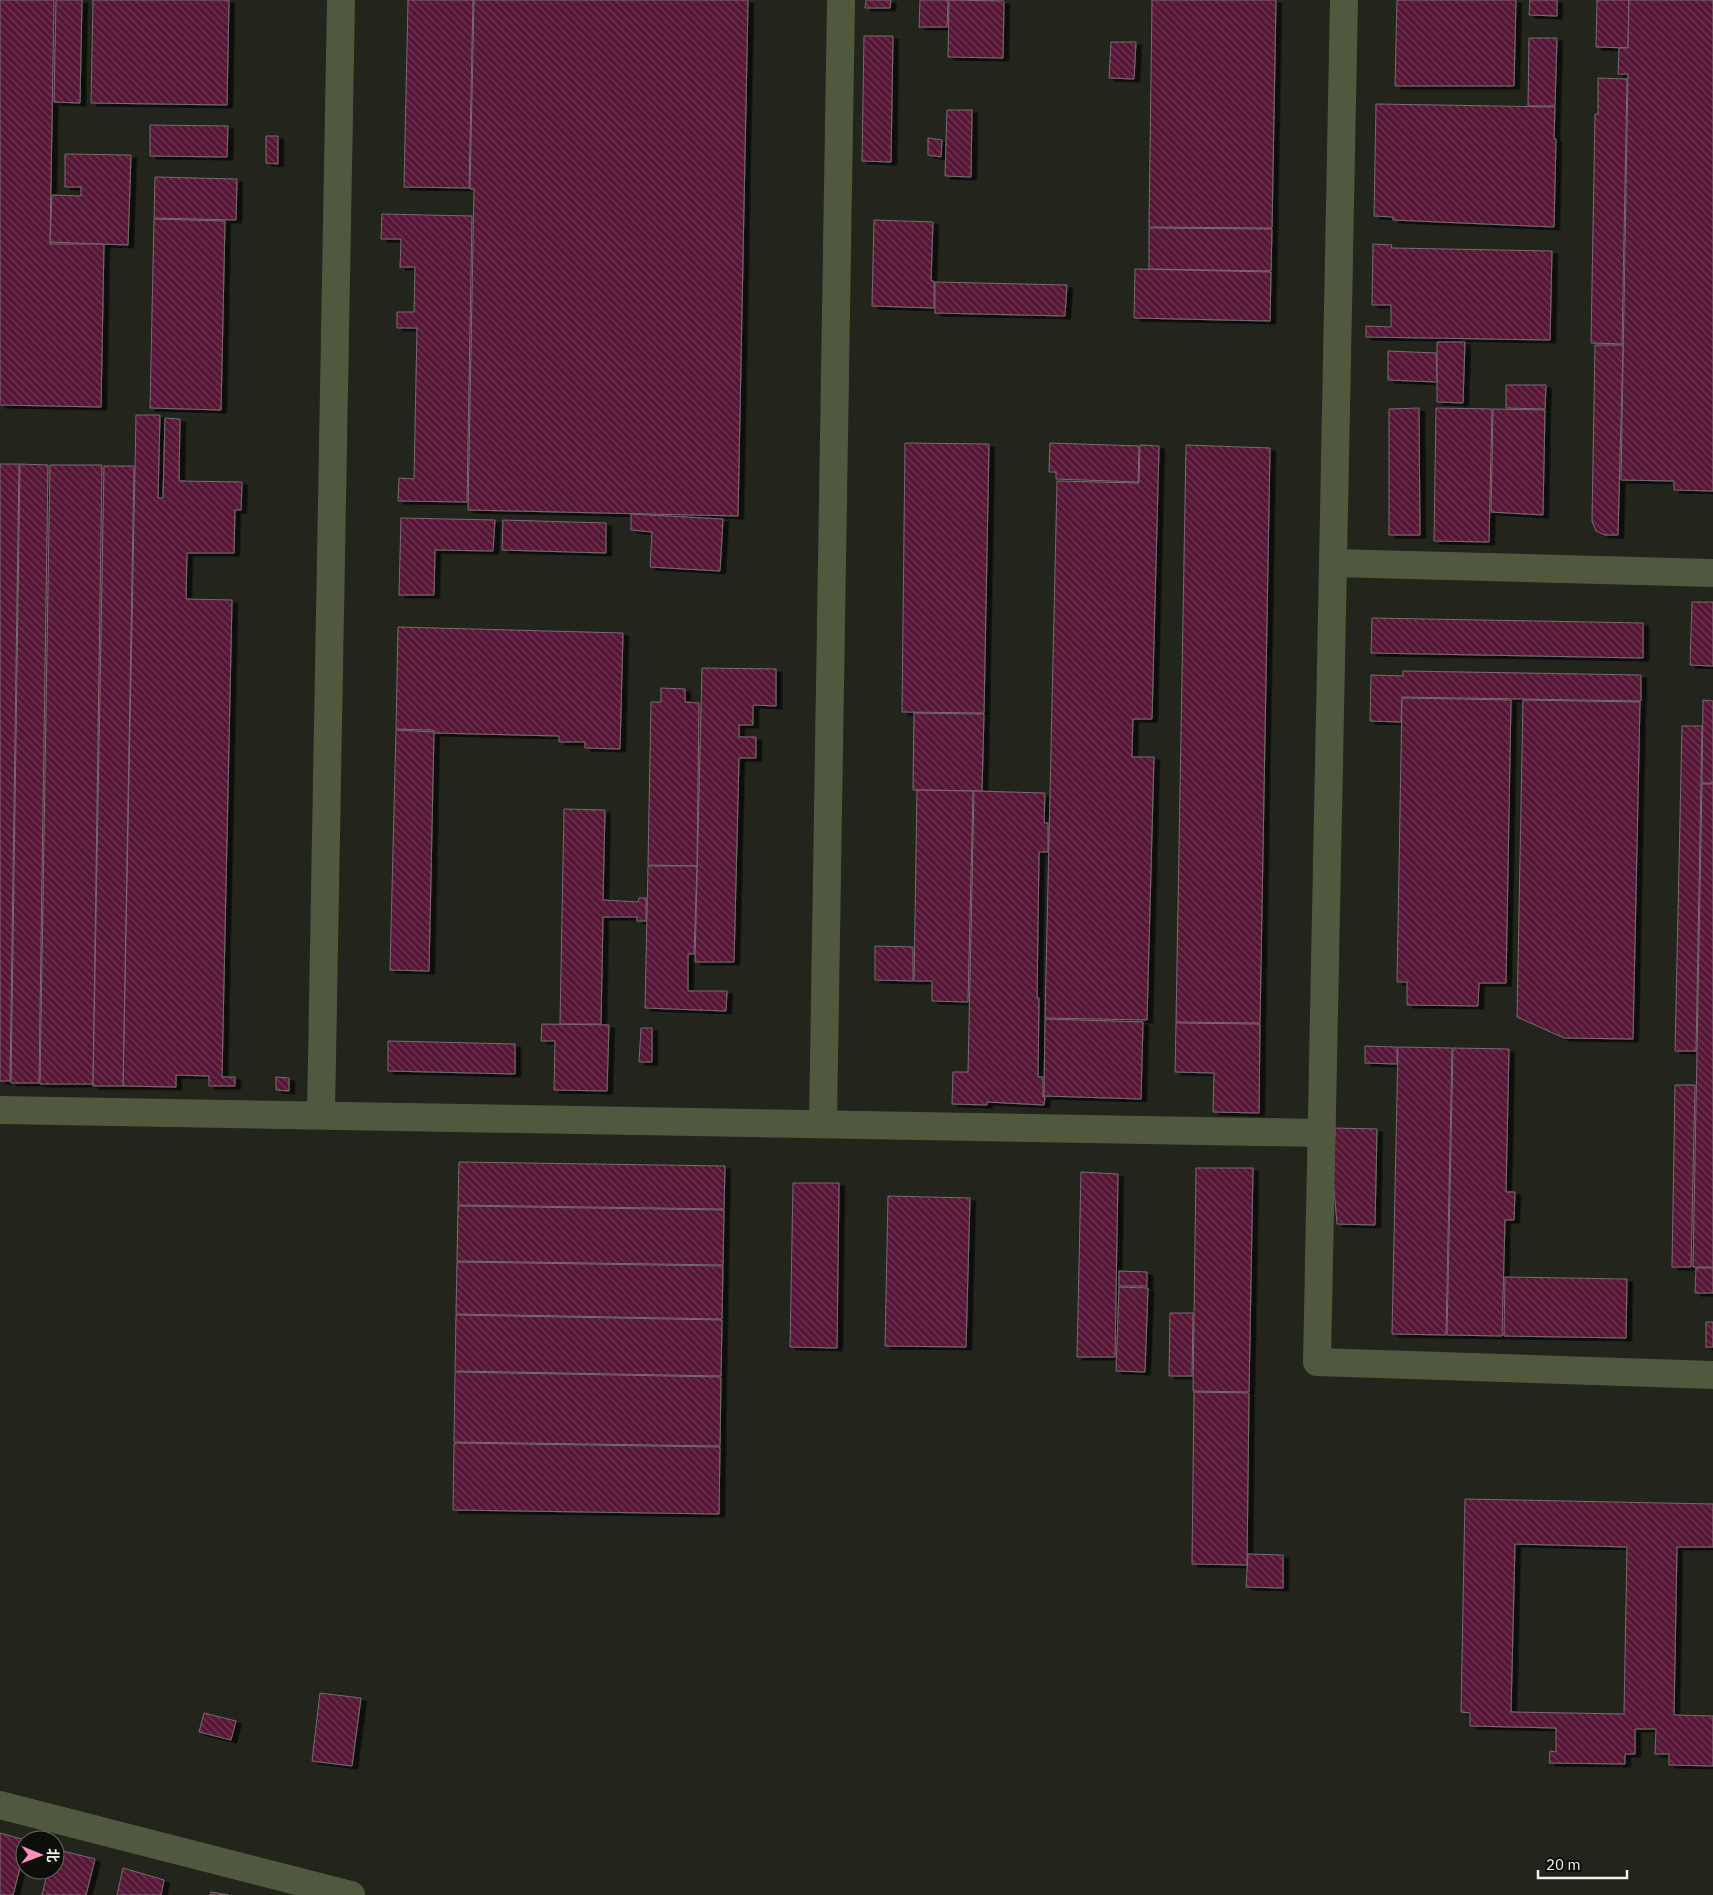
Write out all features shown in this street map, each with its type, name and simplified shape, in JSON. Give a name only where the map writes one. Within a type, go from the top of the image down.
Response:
[{"type":"street","points":[[320,1114],[341,0]]},
{"type":"street","points":[[823,1124],[841,0]]},
{"type":"street","points":[[1344,0],[1317,1362],[1713,1375]]},
{"type":"street","points":[[1333,563],[1713,572]]},
{"type":"street","points":[[0,1110],[1322,1132]]},
{"type":"street","points":[[0,1805],[351,1895]]},
{"type":"building","points":[[0,0],[54,0],[50,244],[104,244],[101,407],[0,405]]},
{"type":"building","points":[[56,0],[82,0],[80,103],[54,102]]},
{"type":"building","points":[[93,0],[229,0],[227,105],[91,103]]},
{"type":"building","points":[[408,0],[473,0],[469,188],[404,187]]},
{"type":"building","points":[[474,0],[748,0],[738,516],[468,510],[474,189],[470,189]]},
{"type":"building","points":[[866,0],[891,0],[890,8],[865,8]]},
{"type":"building","points":[[920,0],[948,0],[947,27],[919,27]]},
{"type":"building","points":[[949,0],[1004,1],[1003,58],[948,57]]},
{"type":"building","points":[[1152,0],[1276,0],[1272,228],[1149,227]]},
{"type":"building","points":[[1397,0],[1516,0],[1514,86],[1395,86]]},
{"type":"building","points":[[1530,0],[1557,0],[1557,16],[1529,15]]},
{"type":"building","points":[[1597,0],[1629,0],[1628,48],[1596,47]]},
{"type":"building","points":[[1629,0],[1713,0],[1713,491],[1674,490],[1674,481],[1621,480],[1628,74],[1618,74],[1619,48],[1628,48]]},
{"type":"building","points":[[864,36],[893,36],[891,162],[862,161]]},
{"type":"building","points":[[1529,38],[1557,38],[1555,106],[1528,106]]},
{"type":"building","points":[[1111,42],[1136,42],[1134,79],[1109,78]]},
{"type":"building","points":[[1598,78],[1627,79],[1622,344],[1591,343],[1595,114],[1598,114]]},
{"type":"building","points":[[1376,104],[1555,107],[1554,227],[1393,220],[1393,217],[1374,216]]},
{"type":"building","points":[[947,110],[972,110],[971,177],[945,176]]},
{"type":"building","points":[[150,125],[228,126],[227,157],[150,156]]},
{"type":"building","points":[[266,136],[278,136],[278,164],[266,163]]},
{"type":"building","points":[[928,138],[942,140],[941,157],[928,155]]},
{"type":"building","points":[[65,154],[131,155],[128,245],[50,242],[52,195],[81,196],[81,187],[65,187]]},
{"type":"building","points":[[155,177],[237,179],[236,220],[154,218]]},
{"type":"building","points":[[382,214],[472,216],[467,502],[398,501],[399,478],[414,479],[417,328],[397,328],[397,312],[414,312],[415,267],[400,267],[401,239],[381,239]]},
{"type":"building","points":[[154,219],[225,221],[221,410],[150,408]]},
{"type":"building","points":[[874,220],[933,222],[931,281],[934,281],[934,308],[872,306]]},
{"type":"building","points":[[1149,228],[1272,229],[1271,271],[1149,269]]},
{"type":"building","points":[[1373,244],[1392,245],[1391,248],[1552,251],[1550,340],[1366,337],[1366,326],[1391,327],[1391,305],[1372,305]]},
{"type":"building","points":[[1135,269],[1271,272],[1270,321],[1134,318]]},
{"type":"building","points":[[935,282],[1067,285],[1065,316],[935,313]]},
{"type":"building","points":[[1437,342],[1465,342],[1463,403],[1437,402]]},
{"type":"building","points":[[1595,345],[1623,345],[1618,535],[1605,535],[1596,531],[1592,521]]},
{"type":"building","points":[[1388,351],[1436,353],[1437,382],[1388,380]]},
{"type":"building","points":[[1506,385],[1546,385],[1545,409],[1506,408]]},
{"type":"building","points":[[1419,408],[1420,535],[1389,535],[1389,409]]},
{"type":"building","points":[[1436,408],[1492,409],[1489,542],[1434,541]]},
{"type":"building","points":[[1493,409],[1545,410],[1543,515],[1491,512]]},
{"type":"building","points":[[136,415],[160,415],[158,498],[163,498],[165,418],[180,419],[179,481],[242,482],[241,510],[235,510],[234,553],[187,553],[186,599],[232,600],[222,1077],[235,1077],[235,1086],[209,1086],[209,1076],[176,1075],[176,1087],[123,1086]]},
{"type":"building","points":[[905,443],[989,444],[984,713],[902,712]]},
{"type":"building","points":[[1050,443],[1139,446],[1138,482],[1056,479],[1056,472],[1049,472]]},
{"type":"building","points":[[1140,445],[1159,446],[1152,719],[1133,719],[1132,751],[1132,757],[1154,757],[1147,1020],[1045,1018],[1057,481],[1139,483]]},
{"type":"building","points":[[1186,445],[1270,448],[1260,1023],[1176,1022]]},
{"type":"building","points":[[0,464],[19,464],[10,1081],[0,1081]]},
{"type":"building","points":[[20,464],[48,465],[39,1083],[11,1083]]},
{"type":"building","points":[[50,465],[102,465],[93,1084],[40,1084]]},
{"type":"building","points":[[104,466],[134,466],[123,1086],[93,1086]]},
{"type":"building","points":[[631,514],[723,519],[720,571],[650,567],[652,532],[631,530]]},
{"type":"building","points":[[401,518],[495,520],[493,551],[435,550],[434,595],[399,595]]},
{"type":"building","points":[[503,520],[606,523],[606,553],[502,550]]},
{"type":"building","points":[[1692,602],[1713,602],[1713,666],[1690,665]]},
{"type":"building","points":[[1372,618],[1643,623],[1643,658],[1371,653]]},
{"type":"building","points":[[398,627],[623,633],[620,749],[585,748],[585,742],[559,742],[559,736],[435,733],[435,731],[431,730],[396,729]]},
{"type":"building","points":[[702,668],[776,669],[776,706],[753,705],[753,725],[739,725],[739,737],[756,737],[756,758],[739,758],[734,962],[695,962]]},
{"type":"building","points":[[1403,671],[1641,675],[1641,701],[1402,697],[1401,722],[1370,721],[1371,675],[1403,676]]},
{"type":"building","points":[[661,688],[685,689],[685,702],[699,703],[697,866],[648,865],[651,702],[661,702]]},
{"type":"building","points":[[1402,698],[1511,700],[1506,983],[1479,983],[1478,1006],[1407,1005],[1407,982],[1397,982]]},
{"type":"building","points":[[1523,700],[1640,702],[1633,1039],[1564,1038],[1517,1017]]},
{"type":"building","points":[[1703,700],[1713,701],[1713,783],[1702,783]]},
{"type":"building","points":[[914,713],[984,714],[982,791],[913,790]]},
{"type":"building","points":[[1682,726],[1702,726],[1696,1051],[1675,1051]]},
{"type":"building","points":[[396,730],[434,732],[429,971],[390,970]]},
{"type":"building","points":[[1702,784],[1713,784],[1713,1267],[1693,1267]]},
{"type":"building","points":[[917,790],[973,791],[968,1002],[932,1001],[932,981],[914,981]]},
{"type":"building","points":[[974,791],[1045,793],[1044,823],[1048,823],[1048,852],[1039,852],[1037,998],[1039,998],[1038,1077],[1043,1077],[1044,1105],[987,1102],[987,1105],[952,1104],[953,1072],[968,1072]]},
{"type":"building","points":[[564,809],[605,810],[603,900],[638,902],[639,898],[646,898],[646,921],[637,921],[637,917],[603,917],[601,1024],[560,1024]]},
{"type":"building","points":[[648,866],[697,866],[694,954],[688,954],[688,991],[727,991],[726,1011],[645,1008]]},
{"type":"building","points":[[875,946],[913,947],[913,981],[875,980]]},
{"type":"building","points":[[1045,1019],[1143,1022],[1141,1099],[1044,1096]]},
{"type":"building","points":[[1176,1023],[1260,1024],[1259,1113],[1213,1112],[1214,1073],[1175,1072]]},
{"type":"building","points":[[542,1024],[609,1025],[607,1091],[554,1090],[555,1041],[541,1041]]},
{"type":"building","points":[[641,1028],[652,1028],[652,1062],[639,1062]]},
{"type":"building","points":[[388,1041],[515,1044],[515,1074],[388,1071]]},
{"type":"building","points":[[1365,1046],[1397,1047],[1397,1064],[1365,1063]]},
{"type":"building","points":[[1398,1047],[1452,1048],[1446,1335],[1392,1334]]},
{"type":"building","points":[[1453,1048],[1509,1049],[1506,1192],[1515,1192],[1514,1220],[1505,1220],[1502,1336],[1447,1335]]},
{"type":"building","points":[[276,1077],[289,1078],[289,1091],[276,1090]]},
{"type":"building","points":[[1675,1085],[1695,1085],[1691,1267],[1672,1267]]},
{"type":"building","points":[[1331,1128],[1377,1129],[1375,1225],[1337,1224],[1331,1155]]},
{"type":"building","points":[[459,1162],[725,1166],[724,1209],[458,1205]]},
{"type":"building","points":[[1196,1168],[1253,1168],[1249,1392],[1193,1391]]},
{"type":"building","points":[[1081,1172],[1118,1174],[1115,1357],[1077,1357]]},
{"type":"building","points":[[793,1183],[839,1183],[837,1348],[790,1347]]},
{"type":"building","points":[[888,1196],[970,1198],[966,1347],[885,1346]]},
{"type":"building","points":[[458,1206],[724,1210],[723,1265],[457,1261]]},
{"type":"building","points":[[457,1262],[723,1266],[722,1319],[456,1314]]},
{"type":"building","points":[[1696,1268],[1713,1268],[1713,1293],[1695,1293]]},
{"type":"building","points":[[1119,1271],[1147,1272],[1147,1286],[1119,1286]]},
{"type":"building","points":[[1505,1277],[1627,1279],[1626,1338],[1504,1336]]},
{"type":"building","points":[[1119,1287],[1148,1288],[1145,1372],[1116,1371]]},
{"type":"building","points":[[1170,1313],[1193,1313],[1192,1376],[1169,1376]]},
{"type":"building","points":[[456,1315],[722,1320],[721,1376],[455,1371]]},
{"type":"building","points":[[1706,1322],[1713,1322],[1713,1347],[1706,1347]]},
{"type":"building","points":[[455,1372],[721,1377],[720,1446],[454,1442]]},
{"type":"building","points":[[1194,1392],[1249,1393],[1247,1565],[1192,1564]]},
{"type":"building","points":[[454,1443],[720,1447],[719,1514],[453,1510]]},
{"type":"building","points":[[1465,1499],[1713,1504],[1713,1547],[1677,1547],[1674,1715],[1713,1716],[1713,1766],[1669,1765],[1669,1754],[1655,1754],[1656,1729],[1635,1729],[1635,1754],[1625,1754],[1625,1764],[1549,1763],[1550,1751],[1556,1752],[1556,1728],[1470,1726],[1470,1713],[1461,1712]],"holes":[[[1515,1544],[1627,1547],[1624,1714],[1511,1712]]]},
{"type":"building","points":[[1248,1554],[1283,1555],[1283,1588],[1246,1587]]},
{"type":"building","points":[[320,1693],[361,1698],[352,1766],[312,1761]]},
{"type":"building","points":[[204,1713],[236,1721],[231,1740],[199,1732]]},
{"type":"building","points":[[0,1833],[15,1837],[15,1880],[17,1880],[13,1895],[0,1895]]},
{"type":"building","points":[[65,1852],[95,1859],[86,1895],[42,1895],[46,1880],[65,1880]]},
{"type":"building","points":[[123,1868],[164,1880],[161,1895],[117,1895]]},
{"type":"building","points":[[211,1892],[229,1895],[210,1895]]}]
